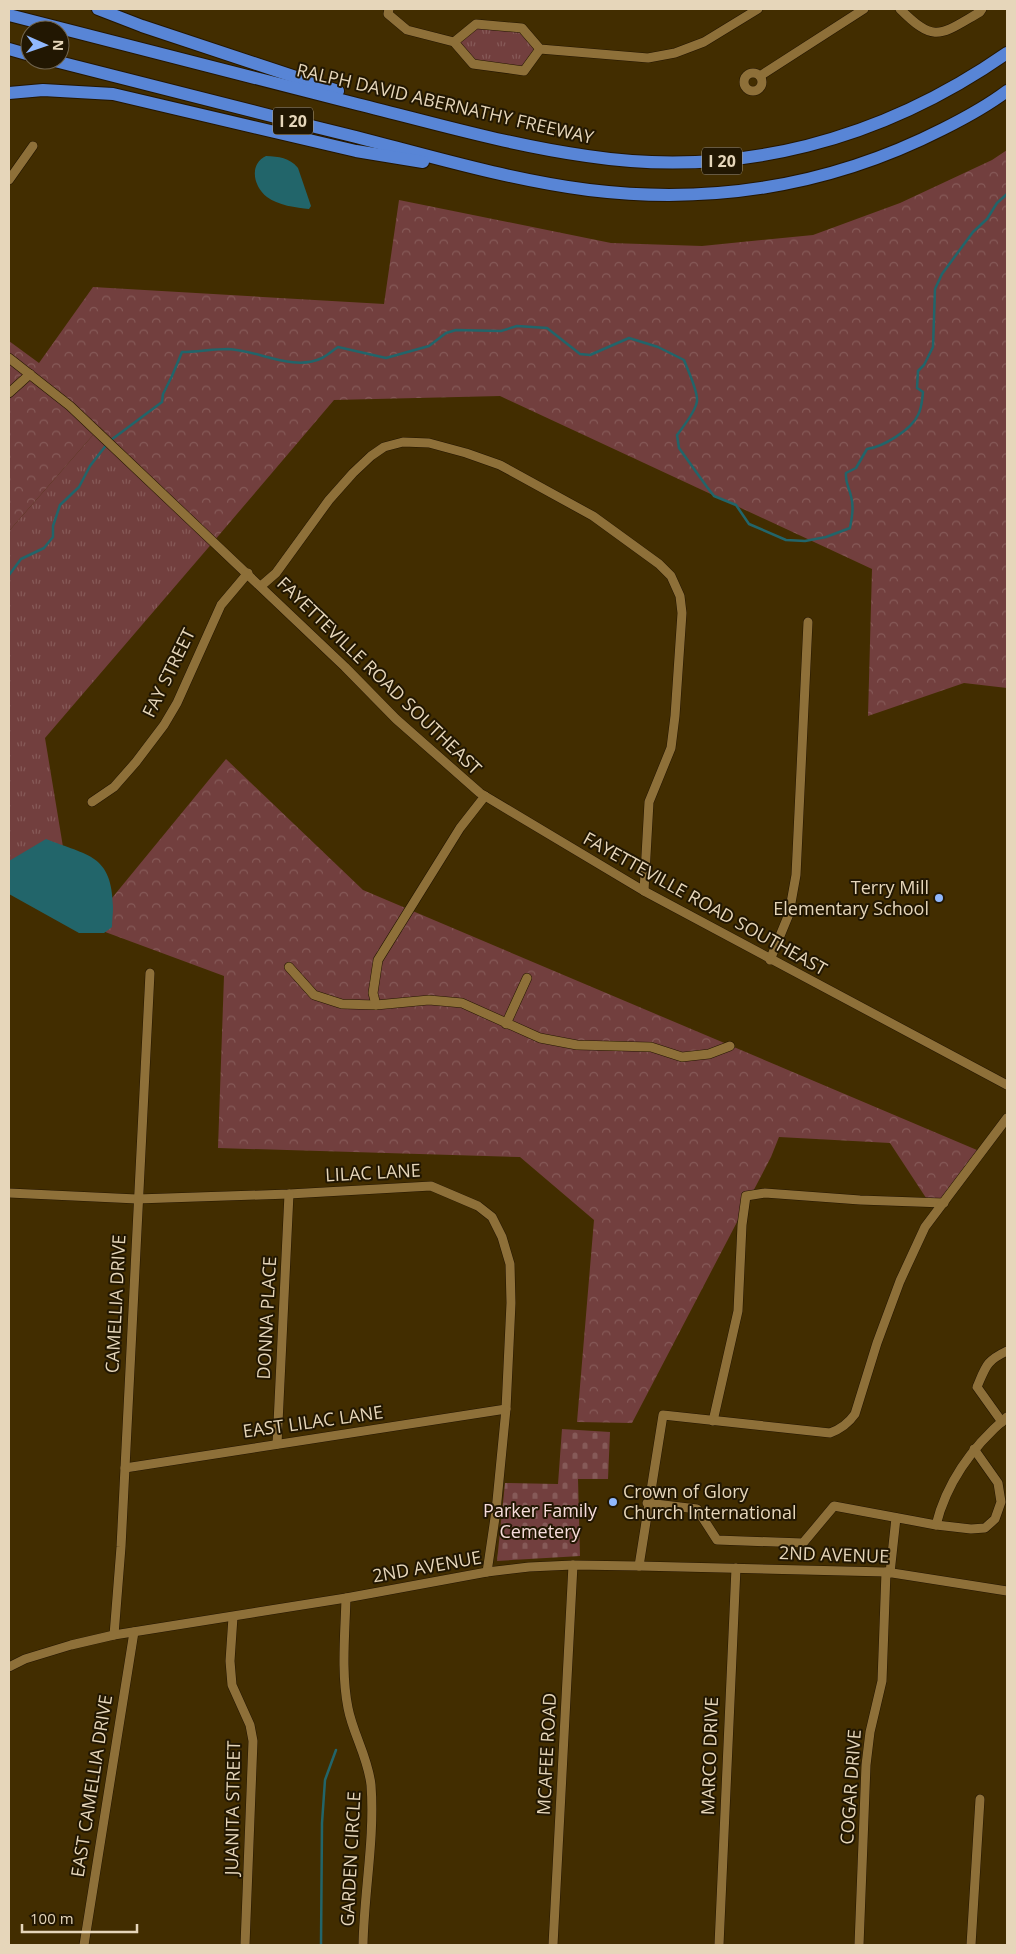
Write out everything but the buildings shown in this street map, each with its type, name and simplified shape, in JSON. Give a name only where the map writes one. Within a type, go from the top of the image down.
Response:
[{"type":"highway","points":[[98,9],[142,26],[418,119]]},
{"type":"highway","name":"RALPH DAVID ABERNATHY FREEWAY","points":[[9,15],[418,119],[551,150],[589,157],[665,162],[738,160],[798,149],[867,128],[927,102],[957,86],[1007,53]]},
{"type":"highway","name":"I 20","points":[[70,65],[535,180],[587,190],[685,196],[737,192],[821,177],[888,155],[964,118],[1007,92]]},
{"type":"highway","points":[[9,93],[43,90],[113,94],[356,150],[535,180]]},
{"type":"street","points":[[388,9],[388,14],[407,30],[454,42],[473,64],[524,71],[540,49]]},
{"type":"street","points":[[454,42],[476,24],[522,28],[540,49],[648,58],[675,54],[704,42],[758,9]]},
{"type":"street","points":[[760,76],[864,9]]},
{"type":"street","points":[[900,9],[926,32],[940,33],[956,26],[982,9]]},
{"type":"street","points":[[9,180],[33,146]]},
{"type":"street","name":"FAYETTEVILLE ROAD SOUTHEAST","points":[[9,358],[70,406],[248,573],[396,719],[484,796],[644,891],[1007,1085]]},
{"type":"street","points":[[9,393],[30,374]]},
{"type":"street","points":[[261,586],[276,574],[329,500],[353,473],[384,447],[403,442],[429,443],[500,465],[593,516],[659,564],[671,576],[680,596],[682,613],[671,748],[649,802],[644,891]]},
{"type":"street","name":"FAY STREET","points":[[92,802],[114,787],[164,725],[221,605],[248,573]]},
{"type":"street","points":[[770,960],[789,914],[796,875],[808,622]]},
{"type":"street","points":[[376,1005],[373,992],[378,960],[460,828],[484,796]]},
{"type":"street","points":[[290,967],[314,994],[342,1004],[376,1005],[429,1000],[462,1003],[540,1038],[577,1044],[652,1047],[682,1057],[709,1054],[730,1046]]},
{"type":"street","name":"CAMELLIA DRIVE","points":[[114,1635],[125,1468],[150,973]]},
{"type":"street","points":[[506,1024],[527,978]]},
{"type":"street","points":[[639,1566],[647,1502],[662,1415],[830,1433],[840,1429],[849,1422],[855,1414],[877,1343],[900,1281],[925,1227],[1007,1118]]},
{"type":"street","name":"LILAC LANE","points":[[9,1193],[138,1199],[289,1194],[431,1186],[478,1206],[492,1217],[502,1237],[510,1264],[511,1303],[506,1409],[488,1572]]},
{"type":"street","points":[[712,1421],[738,1311],[742,1225],[746,1196],[765,1193],[860,1200],[944,1203]]},
{"type":"street","name":"DONNA PLACE","points":[[277,1444],[289,1194]]},
{"type":"street","points":[[936,1525],[941,1504],[953,1479],[974,1450],[1005,1419],[977,1387],[984,1369],[991,1359],[1007,1351]]},
{"type":"street","name":"EAST LILAC LANE","points":[[125,1468],[506,1409]]},
{"type":"street","points":[[647,1502],[697,1508],[717,1540],[803,1544],[834,1506],[936,1525],[971,1529],[985,1528],[995,1519],[1000,1502],[998,1483],[974,1450]]},
{"type":"street","name":"COGAR DRIVE","points":[[859,1945],[866,1765],[870,1732],[882,1681],[888,1573],[896,1518]]},
{"type":"street","name":"2ND AVENUE","points":[[9,1668],[25,1659],[53,1650],[114,1635],[346,1598],[488,1572],[529,1567],[573,1565],[639,1566],[888,1573],[1007,1590]]},
{"type":"street","name":"MCAFEE ROAD","points":[[554,1945],[573,1565]]},
{"type":"street","name":"MARCO DRIVE","points":[[719,1945],[736,1568]]},
{"type":"street","name":"GARDEN CIRCLE","points":[[346,1598],[345,1669],[348,1709],[365,1756],[371,1784],[371,1818],[363,1945]]},
{"type":"street","name":"JUANITA STREET","points":[[232,1616],[230,1661],[232,1684],[250,1725],[253,1741],[245,1945]]},
{"type":"street","name":"EAST CAMELLIA DRIVE","points":[[84,1945],[134,1632]]},
{"type":"street","points":[[971,1945],[980,1799]]},
{"type":"green space","points":[[476,27],[522,30],[537,49],[523,68],[473,62],[457,42]]},
{"type":"green space","points":[[1007,150],[1007,688],[964,683],[868,716],[872,569],[500,396],[334,400],[214,541],[100,427],[9,531],[9,341],[39,363],[93,287],[384,304],[399,200],[611,243],[702,246],[813,235],[900,203],[992,160]]},
{"type":"green space","points":[[100,427],[214,541],[45,738],[66,865],[9,884],[9,531]]},
{"type":"green space","points":[[226,759],[363,890],[984,1153],[932,1207],[890,1143],[779,1137],[771,1157],[632,1423],[577,1422],[594,1220],[520,1157],[218,1148],[224,976],[89,926]]},
{"type":"green space","name":"Parker Family Cemetery","points":[[562,1429],[610,1432],[608,1479],[578,1479],[580,1556],[497,1561],[505,1483],[558,1484]]},
{"type":"water","points":[[266,156],[279,157],[295,164],[311,206],[309,209],[282,204],[271,200],[262,192],[256,181],[255,170],[257,164]]},
{"type":"water","points":[[46,839],[85,854],[95,860],[108,876],[112,890],[112,927],[104,933],[79,933],[9,894],[9,861]]},
{"type":"waterway","points":[[111,440],[162,402],[163,394],[182,352],[239,350],[287,362],[299,363],[311,362],[322,358],[338,347],[386,358],[429,346],[446,333],[456,330],[501,331],[517,326],[547,328],[580,354],[590,355],[629,338],[658,347],[684,360],[697,401],[692,414],[677,435],[679,448],[714,496],[736,505],[749,524],[786,540],[805,541],[826,537],[850,528],[852,504],[846,473],[856,468],[867,449],[881,445],[896,437],[918,415],[923,392],[917,388],[918,371],[924,365],[933,347],[935,289],[942,274],[973,232],[987,219],[997,203],[1007,194]]},
{"type":"waterway","points":[[9,575],[21,559],[44,548],[53,537],[53,526],[60,505],[79,487],[90,466],[107,444]]},
{"type":"waterway","points":[[321,1945],[322,1823],[325,1780],[336,1750]]},
{"type":"place","name":"Terry Mill Elementary School","points":[[939,898]]},
{"type":"place","name":"Crown of Glory Church International","points":[[613,1502]]}]
